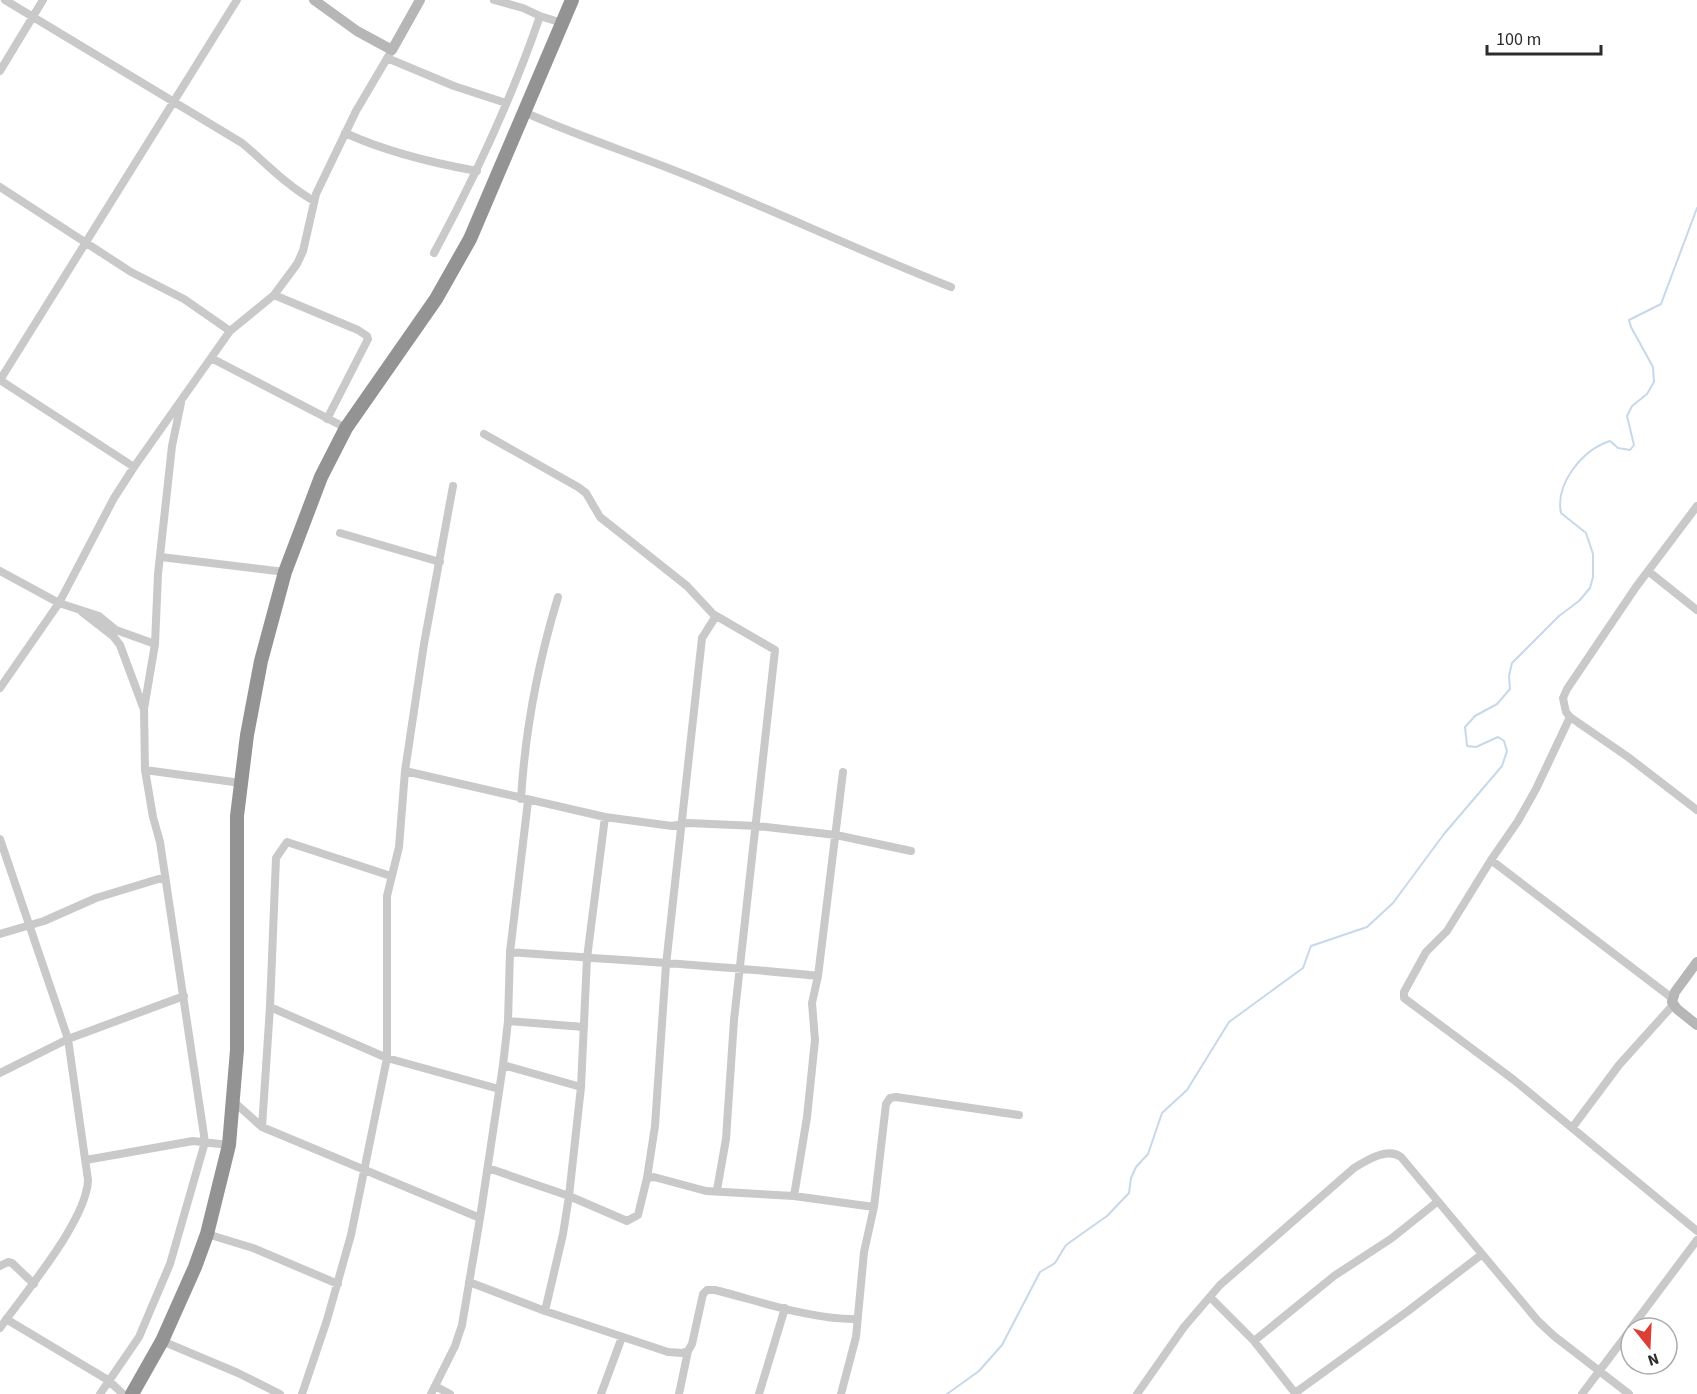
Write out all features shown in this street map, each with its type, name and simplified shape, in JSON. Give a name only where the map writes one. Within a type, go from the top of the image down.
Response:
[{"type":"highway","points":[[132,1394],[162,1341],[184,1294],[207,1234],[229,1145],[237,1050],[237,816],[261,661],[285,572],[321,477],[346,428],[436,299],[470,239],[572,0]]},
{"type":"street","points":[[5,0],[242,142],[283,180],[314,201]]},
{"type":"street","points":[[0,71],[43,0]]},
{"type":"street","points":[[134,467],[0,380],[237,0]]},
{"type":"street","points":[[314,0],[389,54],[454,86],[506,103]]},
{"type":"street","points":[[0,688],[59,603],[114,498],[134,467],[230,331],[274,295],[297,264],[303,251],[314,201],[345,134],[420,0]]},
{"type":"street","points":[[494,0],[562,23]]},
{"type":"street","points":[[434,253],[477,171],[540,16]]},
{"type":"street","points":[[525,112],[555,126],[669,168],[951,287]]},
{"type":"street","points":[[345,134],[368,144],[419,159],[477,171]]},
{"type":"street","points":[[0,187],[131,272],[184,300],[230,331]]},
{"type":"street","points":[[274,295],[367,336],[368,339],[327,419]]},
{"type":"street","points":[[211,358],[346,428]]},
{"type":"street","points":[[100,1394],[139,1336],[170,1264],[205,1142],[160,842],[144,770],[144,708],[155,644],[172,446],[181,403]]},
{"type":"street","points":[[484,434],[579,487],[586,493],[600,517],[687,586],[716,616],[775,650],[734,1020],[726,1139],[717,1191]]},
{"type":"street","points":[[302,1394],[338,1284],[355,1219],[363,1169],[387,1058],[387,896],[399,847],[405,771],[424,644],[453,486]]},
{"type":"street","points":[[1697,506],[1648,571],[1563,698],[1566,712],[1570,717],[1628,756],[1697,810]]},
{"type":"street","points":[[340,533],[440,562]]},
{"type":"street","points":[[161,557],[285,572]]},
{"type":"street","points":[[0,571],[59,603],[79,609],[115,633],[155,644]]},
{"type":"street","points":[[1648,571],[1697,610]]},
{"type":"street","points":[[450,1394],[433,1390],[455,1346],[462,1325],[488,1168],[508,1021],[510,952],[525,800],[523,765],[542,649],[558,597]]},
{"type":"street","points":[[488,1168],[569,1196],[627,1221],[638,1215],[647,1178],[655,1126],[666,965],[702,638],[716,616]]},
{"type":"street","points":[[115,633],[144,708]]},
{"type":"street","points":[[1570,717],[1518,821],[1447,930],[1422,958],[1404,992],[1404,998],[1514,1080],[1697,1231]]},
{"type":"street","points":[[144,770],[241,783]]},
{"type":"street","points":[[405,771],[605,817],[672,826],[693,823],[757,826],[836,835],[911,851]]},
{"type":"street","points":[[794,1196],[807,1117],[815,1040],[812,1003],[818,976],[843,772]]},
{"type":"street","points":[[545,1311],[563,1234],[569,1196],[581,1087],[587,958],[605,817]]},
{"type":"street","points":[[0,839],[68,1039],[86,1160],[88,1192],[81,1210],[34,1284],[0,1329]]},
{"type":"street","points":[[262,1126],[276,858],[287,842],[391,876]]},
{"type":"street","points":[[1491,860],[1672,1001],[1697,1025]]},
{"type":"street","points":[[0,934],[54,917],[96,898],[165,877]]},
{"type":"street","points":[[510,952],[666,965],[741,968],[818,976]]},
{"type":"street","points":[[1572,1128],[1619,1065],[1672,1001],[1697,962]]},
{"type":"street","points":[[0,1072],[68,1039],[184,996]]},
{"type":"street","points":[[270,1007],[387,1058],[499,1089]]},
{"type":"street","points":[[508,1021],[584,1027]]},
{"type":"street","points":[[503,1065],[581,1087]]},
{"type":"street","points":[[841,1394],[856,1337],[864,1252],[874,1206],[886,1104],[890,1098],[896,1097],[1019,1115]]},
{"type":"street","points":[[234,1102],[262,1126],[480,1218]]},
{"type":"street","points":[[86,1160],[180,1143],[205,1142],[229,1145]]},
{"type":"street","points":[[1137,1394],[1184,1327],[1220,1285],[1354,1168],[1389,1153],[1396,1153],[1401,1157],[1481,1255],[1554,1336],[1629,1394]]},
{"type":"street","points":[[647,1178],[654,1177],[706,1191],[794,1196],[874,1206]]},
{"type":"street","points":[[1254,1341],[1334,1276],[1392,1238],[1437,1202]]},
{"type":"street","points":[[207,1234],[253,1248],[338,1284]]},
{"type":"street","points":[[1640,1316],[1697,1240]]},
{"type":"street","points":[[1210,1297],[1254,1341],[1295,1394],[1481,1255]]},
{"type":"street","points":[[0,1266],[8,1262],[12,1263],[34,1284]]},
{"type":"street","points":[[469,1282],[545,1311],[668,1352],[688,1351]]},
{"type":"street","points":[[681,1393],[688,1351],[692,1344],[703,1294],[707,1290],[785,1308],[845,1319],[857,1318]]},
{"type":"street","points":[[759,1394],[785,1308]]},
{"type":"street","points":[[6,1319],[108,1380],[123,1394]]},
{"type":"street","points":[[601,1394],[622,1337]]},
{"type":"street","points":[[162,1341],[238,1373],[280,1394]]},
{"type":"street","points":[[1582,1394],[1619,1344]]},
{"type":"waterway","points":[[947,1394],[979,1371],[1002,1345],[1040,1272],[1055,1263],[1066,1245],[1107,1216],[1129,1193],[1131,1178],[1136,1167],[1148,1154],[1162,1113],[1187,1090],[1229,1022],[1303,968],[1311,946],[1367,927],[1393,903],[1444,834],[1502,766],[1507,751],[1504,741],[1498,737],[1476,747],[1467,746],[1465,727],[1475,716],[1497,704],[1510,689],[1509,676],[1512,663],[1590,588],[1593,577],[1593,554],[1586,533],[1561,513],[1562,491],[1566,480],[1581,460],[1600,445],[1610,441],[1618,448],[1630,450],[1634,445],[1627,416],[1632,406],[1647,394],[1654,382],[1653,367],[1629,320],[1661,304],[1697,208]]}]
